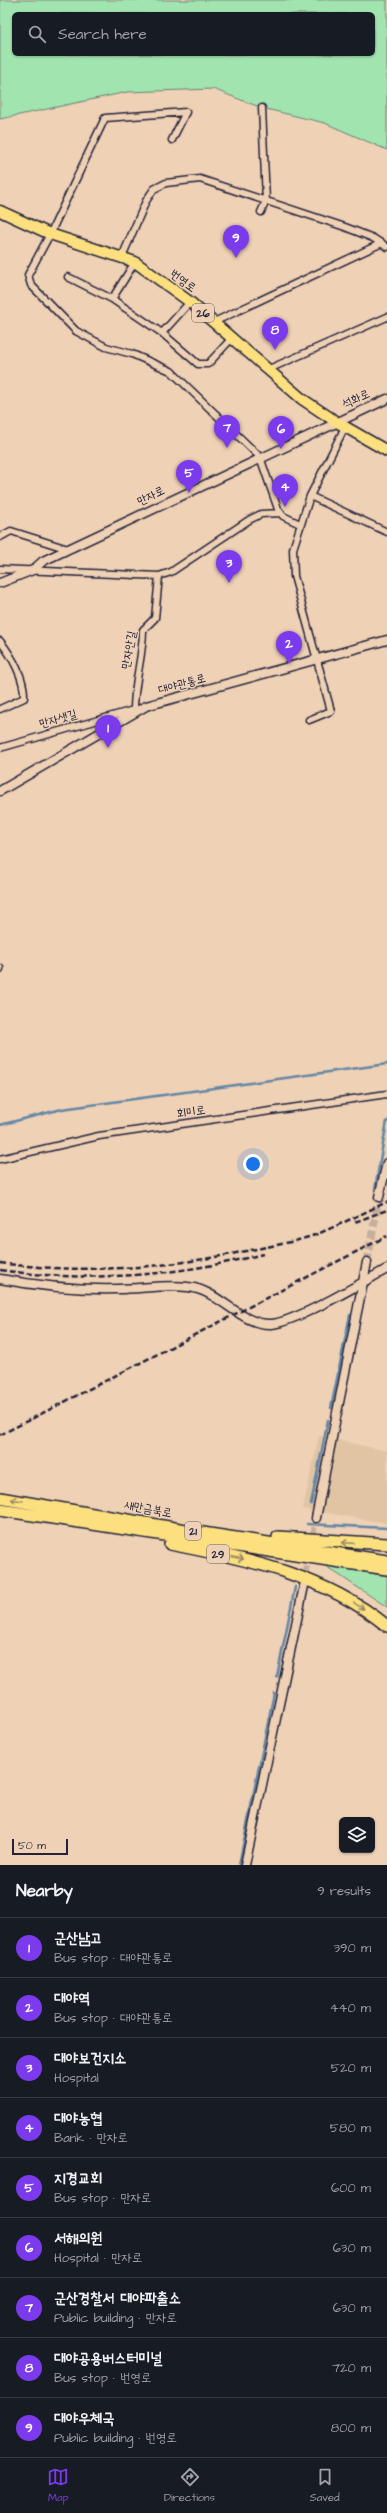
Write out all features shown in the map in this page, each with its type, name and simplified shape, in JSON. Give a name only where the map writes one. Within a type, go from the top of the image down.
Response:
[{"type":"highway","name":"새만금북로","points":[[0,1498],[209,1534],[387,1561]]},
{"type":"highway","points":[[38,1504],[265,1536],[387,1544]]},
{"type":"highway","name":"새만금북로","points":[[0,1510],[387,1569]]},
{"type":"highway","name":"29","points":[[36,1516],[251,1561],[325,1587],[372,1614],[387,1626]]},
{"type":"main road","name":"번영로","points":[[0,211],[50,234],[135,262],[190,302],[302,399],[335,421],[387,451]]},
{"type":"street","points":[[261,212],[266,201],[262,108]]},
{"type":"street","points":[[172,140],[186,112],[105,118],[50,234],[28,275],[31,285],[76,330],[106,347],[132,354],[170,371],[260,457],[281,513]]},
{"type":"street","points":[[122,257],[146,201],[154,190],[166,183],[200,180],[345,227],[384,245]]},
{"type":"street","points":[[214,322],[384,245]]},
{"type":"street","points":[[112,299],[135,262]]},
{"type":"street","points":[[68,277],[112,299],[162,333],[198,364],[208,364],[232,338]]},
{"type":"street","points":[[162,333],[190,302]]},
{"type":"street","points":[[269,369],[387,317]]},
{"type":"street","name":"석화로","points":[[335,421],[387,399]]},
{"type":"street","name":"만자로","points":[[0,583],[33,570],[43,561],[335,421]]},
{"type":"street","points":[[309,720],[331,711],[318,659],[294,576],[293,549],[310,496],[345,427]]},
{"type":"street","points":[[310,496],[387,532]]},
{"type":"street","points":[[0,569],[159,576],[171,572],[249,520],[261,514],[281,513],[300,524]]},
{"type":"street","points":[[0,537],[11,531],[68,549]]},
{"type":"street","name":"만자안길","points":[[134,709],[134,692],[143,646],[143,630],[155,618],[159,576]]},
{"type":"street","name":"대야관통로","points":[[0,791],[146,706],[387,640]]},
{"type":"street","points":[[0,641],[12,658],[24,689],[24,698],[0,709]]},
{"type":"street","name":"만자샛길","points":[[0,747],[146,706]]},
{"type":"street","name":"회미로","points":[[0,1159],[99,1136],[387,1094]]},
{"type":"street","points":[[379,1197],[387,1163]]},
{"type":"street","points":[[316,1518],[367,1262]]},
{"type":"street","points":[[0,1279],[64,1288],[117,1289],[188,1287],[216,1296],[244,1317],[260,1324],[274,1324],[292,1318],[387,1269]]},
{"type":"street","points":[[245,1865],[304,1586]]},
{"type":"shaded area","points":[[319,1436],[387,1451],[387,1523],[303,1509]]},
{"type":"green space","points":[[0,0],[387,0],[387,150],[325,123],[262,108],[213,89],[127,92],[0,119]]},
{"type":"green space","points":[[324,1565],[387,1576],[387,1607]]},
{"type":"waterway","points":[[0,1125],[62,1109],[387,1064]]},
{"type":"waterway","points":[[375,1189],[387,1121]]},
{"type":"waterway","points":[[331,1408],[350,1315]]},
{"type":"waterway","points":[[311,1504],[328,1420]]},
{"type":"waterway","points":[[307,1524],[387,1528]]},
{"type":"waterway","points":[[277,1677],[295,1587]]},
{"type":"waterway","points":[[239,1865],[274,1693]]},
{"type":"tunnel","points":[[367,1262],[379,1197]]},
{"type":"tunnel","points":[[312,1542],[316,1518]]},
{"type":"tunnel","points":[[304,1581],[309,1555]]},
{"type":"railway","points":[[0,1263],[91,1269],[151,1266],[211,1258],[278,1245],[315,1235],[387,1202]]},
{"type":"railway","points":[[355,1222],[387,1210]]},
{"type":"railway","points":[[0,1435],[387,1236]]},
{"type":"railway","points":[[0,1270],[66,1276],[132,1275],[198,1268],[263,1254]]},
{"type":"place","name":"대야우체국","points":[[236,258]]},
{"type":"place","name":"대야공용버스터미널","points":[[275,350]]},
{"type":"place","name":"군산경찰서 대야파출소","points":[[227,448]]},
{"type":"place","name":"서해의원","points":[[281,449]]},
{"type":"place","name":"지경교회","points":[[189,493]]},
{"type":"place","name":"대야농협","points":[[285,507]]},
{"type":"place","name":"대야보건지소","points":[[229,583]]},
{"type":"place","name":"대야역","points":[[289,664]]},
{"type":"place","name":"군산남고","points":[[108,748]]}]
